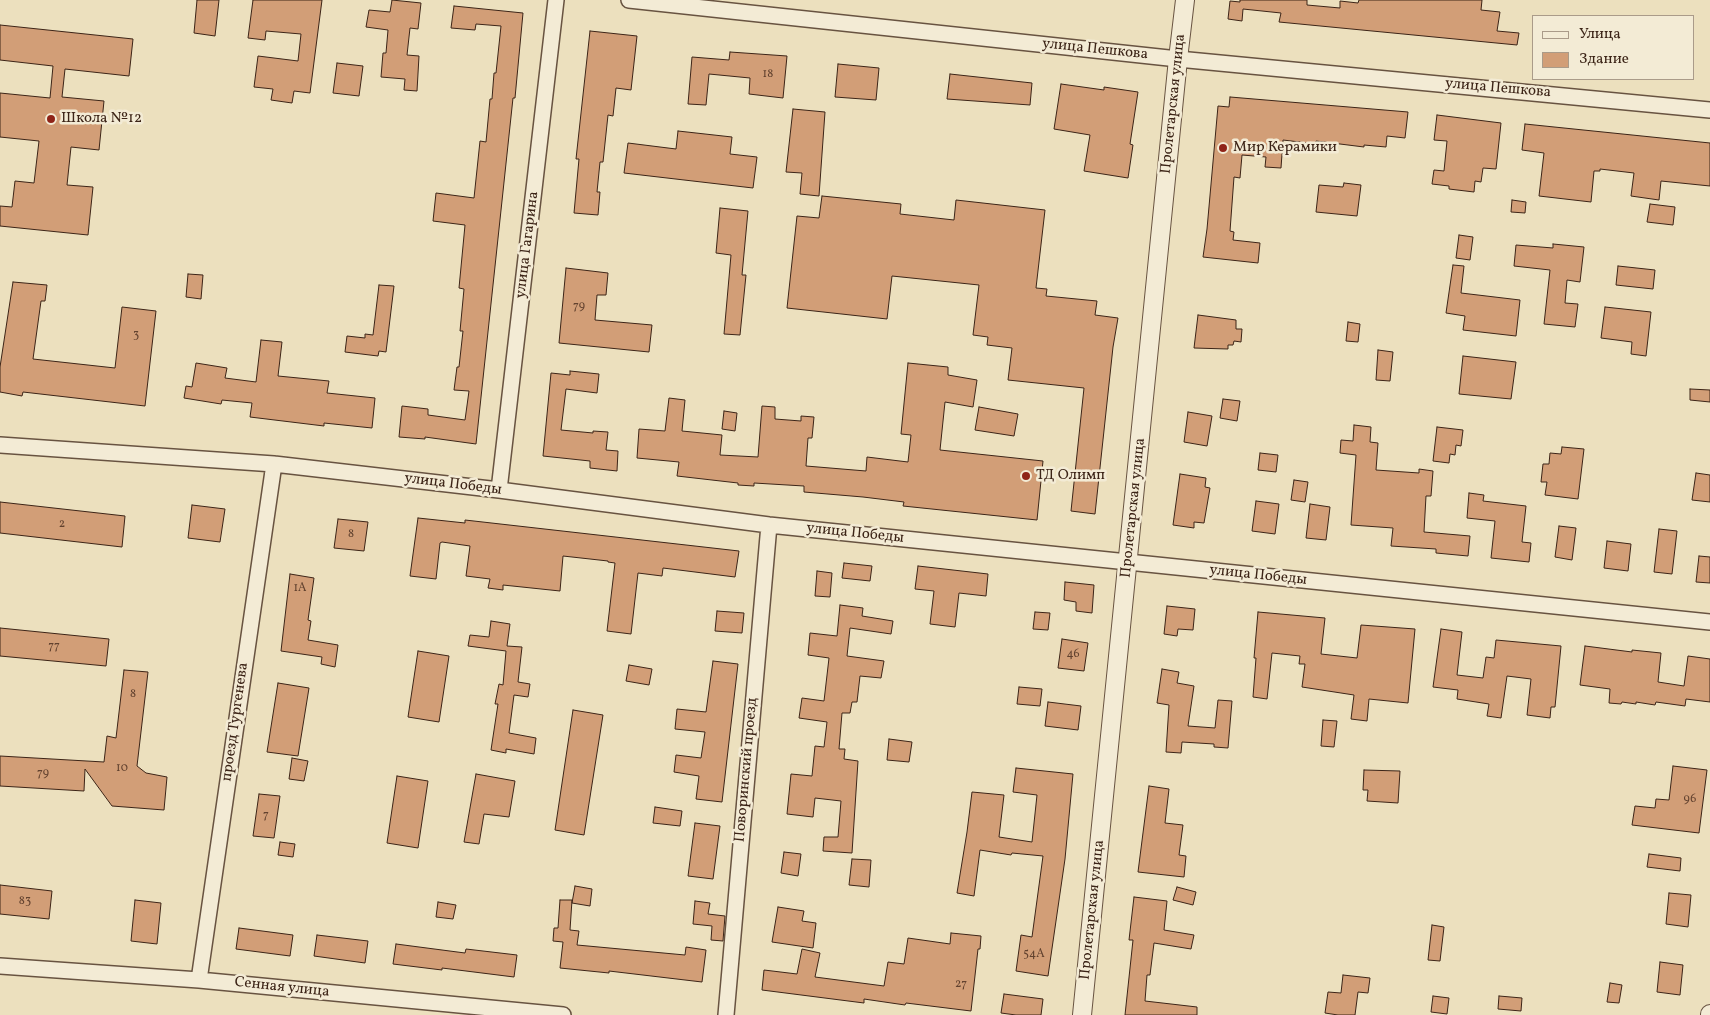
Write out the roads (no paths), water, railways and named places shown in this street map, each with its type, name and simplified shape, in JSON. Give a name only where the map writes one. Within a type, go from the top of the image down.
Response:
[{"type":"street","name":"улица Гагарина","points":[[499,490],[556,0]]},
{"type":"street","name":"улица Пешкова","points":[[629,0],[1178,59],[1710,110]]},
{"type":"street","name":"Пролетарская улица","points":[[1082,1015],[1185,0]]},
{"type":"street","name":"улица Победы","points":[[0,446],[274,464],[499,490],[769,525],[1710,622]]},
{"type":"street","name":"проезд Тургенева","points":[[199,980],[274,464]]},
{"type":"street","name":"Поворинский проезд","points":[[726,1015],[769,525]]},
{"type":"street","name":"Сенная улица","points":[[0,966],[199,980],[454,1010],[563,1015]]},
{"type":"place","name":"Школа №12","points":[[51,119]]},
{"type":"place","name":"Мир Керамики","points":[[1223,148]]},
{"type":"place","name":"ТД Олимп","points":[[1026,476]]}]
